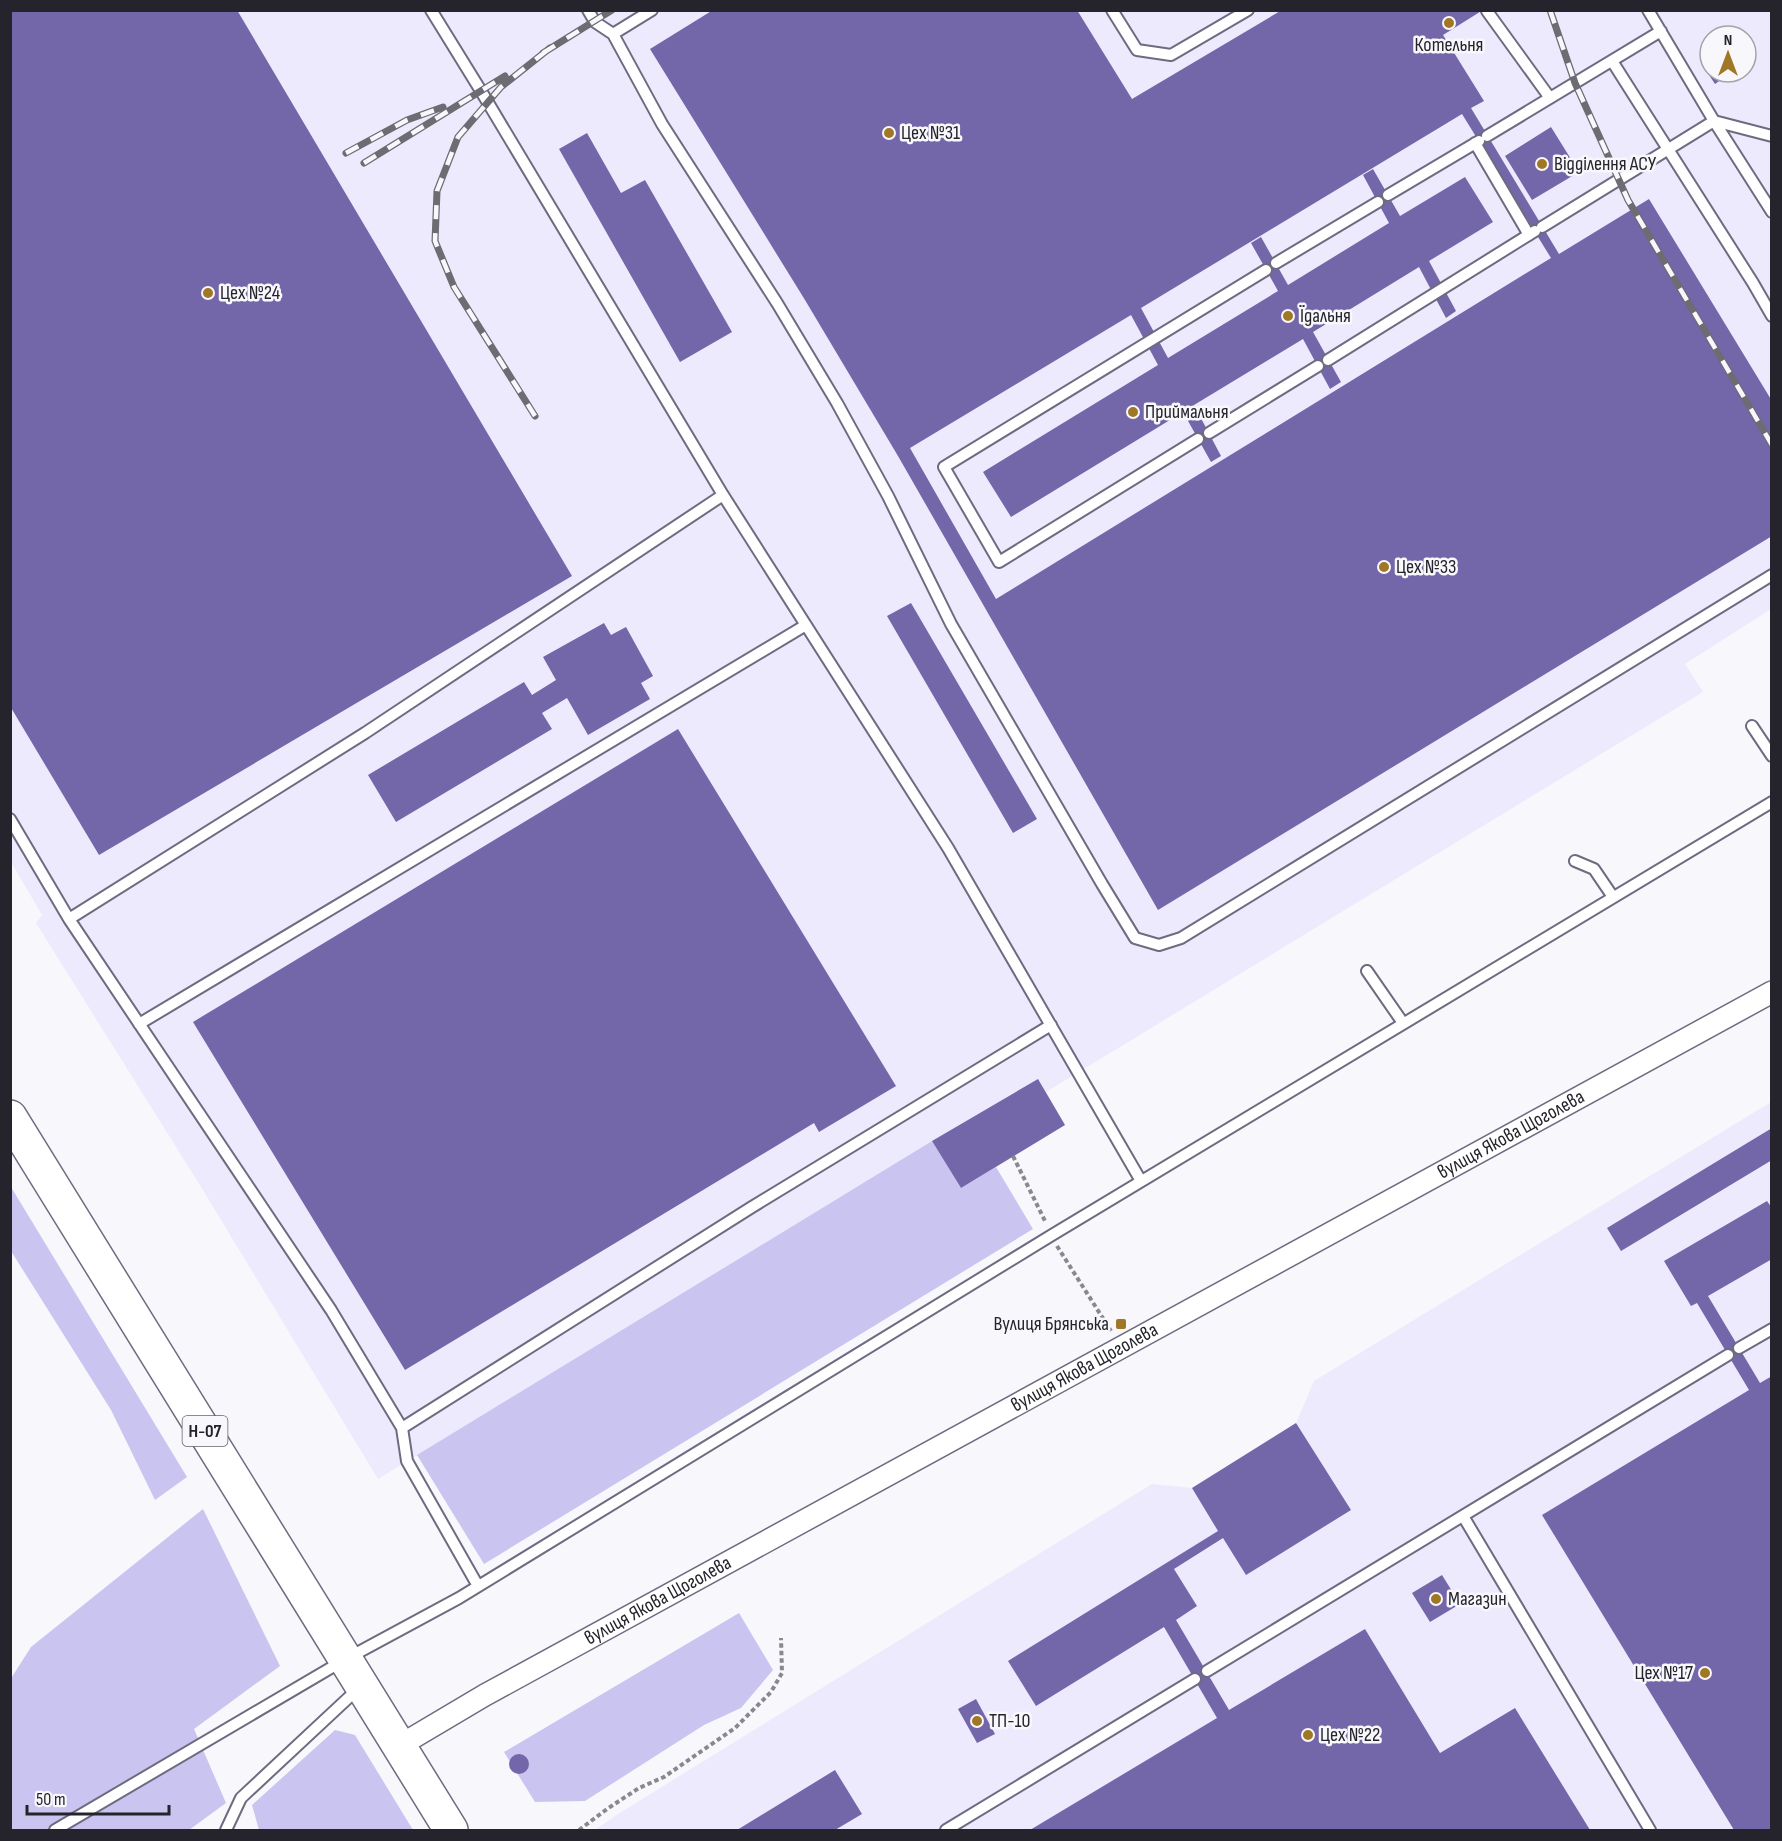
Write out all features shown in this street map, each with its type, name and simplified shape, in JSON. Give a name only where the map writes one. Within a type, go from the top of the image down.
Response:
[{"type":"main road","name":"Н-07","points":[[10,1117],[451,1830]]},
{"type":"street","name":"вулиця Якова Щоголева","points":[[399,1746],[485,1695],[1772,992]]},
{"type":"lane","points":[[431,10],[723,495],[948,848],[1141,1181]]},
{"type":"lane","points":[[588,10],[595,21],[613,34],[662,124],[777,303],[837,403],[888,496],[951,624],[1135,938],[1159,945],[1181,938],[1772,574]]},
{"type":"lane","points":[[613,34],[652,10]]},
{"type":"lane","points":[[1112,10],[1137,50],[1171,56],[1248,10]]},
{"type":"lane","points":[[1487,11],[1550,98]]},
{"type":"lane","points":[[1652,12],[1714,122],[1772,213]]},
{"type":"lane","points":[[1388,195],[1661,31]]},
{"type":"lane","points":[[1612,61],[1772,316]]},
{"type":"lane","points":[[1328,360],[1714,122],[1772,135]]},
{"type":"lane","points":[[1480,140],[1536,231]]},
{"type":"lane","points":[[1276,263],[1378,202]]},
{"type":"lane","points":[[1198,439],[999,562],[944,466],[1266,270]]},
{"type":"lane","points":[[1209,433],[1317,366]]},
{"type":"lane","points":[[69,919],[364,733],[723,495]]},
{"type":"lane","points":[[139,1024],[806,626]]},
{"type":"lane","points":[[1752,726],[1772,756]]},
{"type":"lane","points":[[55,1830],[354,1672],[478,1586],[1141,1181],[1772,802]]},
{"type":"lane","points":[[10,819],[69,919],[331,1310],[402,1428],[407,1461],[478,1586]]},
{"type":"lane","points":[[1575,861],[1594,869],[1613,897]]},
{"type":"lane","points":[[1367,970],[1403,1023]]},
{"type":"lane","points":[[402,1428],[752,1207],[1051,1025]]},
{"type":"lane","points":[[1739,1348],[1772,1329]]},
{"type":"lane","points":[[1207,1671],[1728,1355]]},
{"type":"lane","points":[[1463,1516],[1650,1830]]},
{"type":"lane","points":[[226,1830],[241,1798],[354,1672]]},
{"type":"lane","points":[[946,1830],[1195,1678]]},
{"type":"path","points":[[1013,1156],[1052,1235]]},
{"type":"path","points":[[1065,1259],[1121,1347]]},
{"type":"path","points":[[579,1830],[639,1788],[664,1776],[735,1728],[771,1692],[782,1673],[781,1638]]},
{"type":"shaded area","points":[[10,11],[1771,11],[1771,609],[1685,664],[1703,692],[1046,1092],[1065,1125],[961,1188],[932,1141],[378,1479],[198,1182],[36,923],[42,915],[11,862]]},
{"type":"shaded area","points":[[1771,1102],[1771,1830],[595,1830],[1152,1484],[1192,1488],[1296,1423],[1314,1381]]},
{"type":"shaded area","points":[[932,1141],[961,1188],[996,1167],[1033,1229],[484,1564],[417,1455]]},
{"type":"shaded area","points":[[11,1187],[187,1477],[155,1500],[111,1410],[11,1251]]},
{"type":"shaded area","points":[[203,1509],[280,1666],[194,1729],[226,1803],[189,1830],[11,1830],[10,1680],[31,1647]]},
{"type":"shaded area","points":[[739,1613],[773,1670],[741,1708],[704,1725],[585,1801],[535,1802],[504,1752]]},
{"type":"shaded area","points":[[335,1730],[355,1735],[413,1830],[259,1830],[252,1805]]},
{"type":"building","name":"Цех №24","points":[[10,10],[237,10],[572,576],[99,855],[10,706]]},
{"type":"building","points":[[713,10],[1077,10],[1132,99],[1282,10],[1483,10],[1443,35],[1484,101],[1471,108],[1559,254],[1649,199],[1772,401],[1772,536],[1158,910],[898,456],[650,49]],"holes":[[[1462,114],[1551,258],[996,599],[910,448],[1131,315],[1158,365],[983,472],[1011,517],[1183,412],[1211,462],[1221,456],[1194,405],[1303,339],[1330,389],[1341,382],[1313,332],[1419,267],[1446,318],[1456,311],[1429,261],[1493,222],[1465,177],[1400,216],[1373,169],[1363,175],[1389,223],[1288,285],[1261,237],[1251,243],[1278,291],[1168,358],[1141,308]]]},
{"type":"building","name":"Відділення АСУ","points":[[1551,127],[1579,172],[1532,200],[1505,156]]},
{"type":"building","points":[[587,133],[621,193],[645,180],[732,332],[680,362],[559,149]]},
{"type":"building","points":[[911,603],[1037,819],[1013,833],[887,616]]},
{"type":"building","points":[[604,623],[611,635],[626,627],[653,676],[641,683],[650,699],[588,735],[567,698],[542,713],[552,729],[396,822],[368,775],[524,682],[532,695],[556,680],[543,657]]},
{"type":"building","points":[[678,729],[896,1086],[819,1132],[814,1123],[405,1370],[193,1022]]},
{"type":"building","points":[[1038,1079],[1065,1125],[961,1188],[932,1141]]},
{"type":"building","points":[[1772,1128],[1772,1160],[1621,1251],[1607,1228]]},
{"type":"building","name":"Цех №17","points":[[1767,1201],[1772,1208],[1772,1259],[1708,1296],[1760,1383],[1772,1376],[1772,1830],[1734,1830],[1542,1515],[1749,1390],[1697,1303],[1691,1306],[1664,1261]]},
{"type":"building","name":"Цех №22","points":[[1296,1423],[1351,1510],[1246,1575],[1223,1538],[1174,1569],[1197,1606],[1176,1620],[1229,1710],[1365,1629],[1440,1753],[1515,1708],[1590,1830],[1030,1830],[1217,1718],[1164,1627],[1036,1706],[1008,1661],[1218,1531],[1192,1488]]},
{"type":"building","name":"Магазин","points":[[1442,1575],[1460,1604],[1430,1622],[1412,1593]]},
{"type":"building","name":"ТП-10","points":[[976,1699],[995,1734],[977,1743],[958,1709]]},
{"type":"building","points":[[519,1754],[526,1757],[529,1764],[526,1771],[519,1774],[512,1771],[509,1764],[512,1757]]},
{"type":"building","points":[[835,1770],[862,1814],[835,1830],[737,1830]]},
{"type":"railway","points":[[543,53],[612,10]]},
{"type":"railway","points":[[1550,10],[1575,83],[1628,200],[1772,445]]},
{"type":"railway","points":[[535,416],[454,287],[435,241],[437,191],[458,137],[501,87],[550,48]]},
{"type":"railway","points":[[364,163],[505,76]]},
{"type":"railway","points":[[346,153],[407,120],[443,107]]},
{"type":"place","name":"Котельня","points":[[1449,23]]},
{"type":"place","name":"Цех №31","points":[[889,133]]},
{"type":"place","name":"Відділення АСУ","points":[[1542,164]]},
{"type":"place","name":"Цех №24","points":[[208,293]]},
{"type":"place","name":"Їдальня","points":[[1288,316]]},
{"type":"place","name":"Приймальня","points":[[1133,412]]},
{"type":"place","name":"Цех №33","points":[[1384,567]]},
{"type":"place","name":"Вулиця Брянська","points":[[1121,1324]]},
{"type":"place","name":"Магазин","points":[[1436,1599]]},
{"type":"place","name":"Цех №17","points":[[1705,1673]]},
{"type":"place","name":"ТП-10","points":[[977,1721]]},
{"type":"place","name":"Цех №22","points":[[1308,1735]]}]
